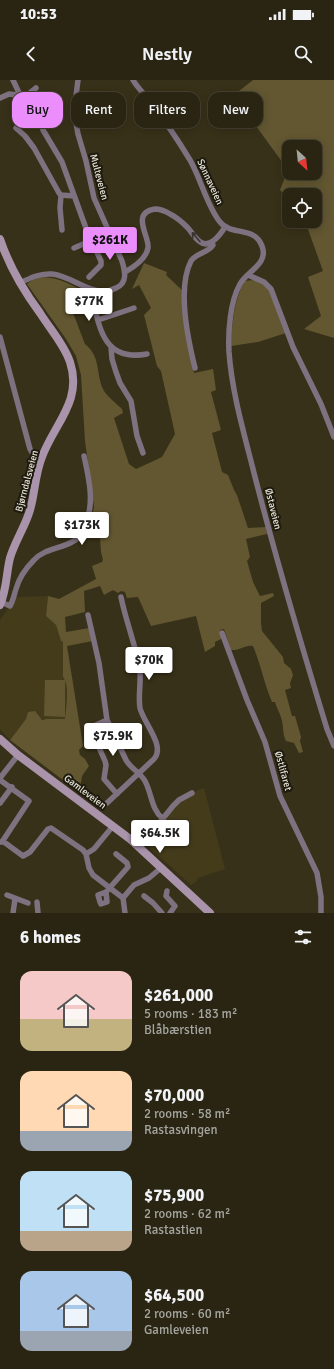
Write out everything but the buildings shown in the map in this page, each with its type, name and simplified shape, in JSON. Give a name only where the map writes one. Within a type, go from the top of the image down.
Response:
[{"type":"street","points":[[13,80],[21,92]]},
{"type":"street","name":"Multeveien","points":[[78,80],[74,112],[78,134],[86,161],[94,198],[120,255],[125,272]]},
{"type":"street","name":"Sønnaveien","points":[[133,80],[152,103],[189,158],[199,176],[215,215],[225,227]]},
{"type":"street","points":[[29,92],[36,88]]},
{"type":"street","points":[[0,98],[12,94]]},
{"type":"street","points":[[16,128],[25,136],[34,148],[55,188],[61,195],[74,196]]},
{"type":"street","points":[[43,130],[62,162],[101,264],[89,277]]},
{"type":"street","points":[[61,195],[60,208],[62,230]]},
{"type":"street","points":[[20,283],[39,275],[54,274],[63,276],[93,290],[106,291],[116,288],[121,285],[124,280],[125,272],[138,264],[147,253],[148,245],[142,226],[142,221],[146,214],[152,210],[160,210],[171,215],[184,224],[201,243],[206,244],[212,242],[218,237],[225,227],[252,234],[261,243],[263,250],[262,259],[257,267],[248,275],[264,282],[271,289],[293,347],[321,404],[334,437]]},
{"type":"street","points":[[74,248],[92,240],[103,238]]},
{"type":"street","name":"Bjørndalsveien","points":[[0,239],[7,259],[20,283],[63,346],[68,356],[72,371],[73,388],[68,407],[40,461],[29,511],[10,558],[5,591],[1,603]]},
{"type":"street","points":[[195,368],[187,330],[185,304],[186,282],[191,262],[198,255],[211,249],[213,246],[212,242]]},
{"type":"street","name":"Østaveien","points":[[248,275],[240,284],[229,327],[229,350],[233,380],[246,443],[279,568],[324,718],[334,746]]},
{"type":"street","points":[[93,290],[92,295],[103,336],[111,347],[116,351],[136,356],[146,354]]},
{"type":"street","points":[[98,320],[134,308]]},
{"type":"street","points":[[0,337],[30,449],[33,455],[40,461]]},
{"type":"street","points":[[111,347],[112,359],[118,378],[131,401],[136,436],[143,453]]},
{"type":"street","points":[[1,603],[10,606],[18,582],[34,560],[46,551],[74,542],[81,534],[87,520],[91,500],[84,456]]},
{"type":"street","points":[[107,803],[140,774],[156,757],[158,751],[157,744],[140,709],[140,672],[121,597]]},
{"type":"street","points":[[88,615],[99,663],[107,720],[126,760],[129,765],[140,774],[146,784],[157,813],[163,818]]},
{"type":"street","name":"Østlifaret","points":[[222,633],[247,700],[265,742],[280,796],[317,873],[321,897],[321,913]]},
{"type":"street","points":[[107,720],[96,725],[92,729],[106,765],[104,779],[117,794]]},
{"type":"street","name":"Gamleveien","points":[[0,739],[18,755],[113,826],[210,913]]},
{"type":"street","points":[[18,755],[0,779],[29,801],[1,842],[8,844],[23,856],[30,852],[48,829],[51,828],[83,850],[86,854],[89,868],[93,875],[108,890],[123,898]]},
{"type":"street","points":[[0,803],[12,787]]},
{"type":"street","points":[[139,848],[178,800],[192,793]]},
{"type":"street","points":[[86,854],[94,849],[113,826]]},
{"type":"street","points":[[108,890],[128,867],[128,865],[116,854]]},
{"type":"street","points":[[123,898],[134,885],[150,878],[161,868]]},
{"type":"street","points":[[167,891],[166,896],[175,906],[170,913]]},
{"type":"street","points":[[7,895],[28,903]]},
{"type":"street","points":[[144,896],[153,902],[162,913]]},
{"type":"street","points":[[123,898],[126,913]]},
{"type":"street","points":[[13,913],[15,899]]},
{"type":"street","points":[[37,902],[38,913]]},
{"type":"shaded area","points":[[253,80],[334,80],[334,338],[304,329],[321,316],[308,277],[323,271],[308,228],[322,228],[322,188],[282,188],[282,192],[280,190],[284,180],[322,180],[322,140],[282,140],[282,162],[257,128],[263,128],[263,92],[239,92]]},
{"type":"shaded area","points":[[144,263],[167,272],[166,275],[184,292],[186,338],[194,373],[213,369],[216,390],[211,392],[221,430],[212,433],[222,472],[228,475],[237,495],[248,528],[266,527],[267,534],[246,539],[250,557],[247,561],[253,582],[260,596],[273,593],[274,596],[261,603],[262,631],[283,657],[284,663],[291,669],[293,675],[290,683],[291,688],[285,690],[292,716],[295,716],[301,737],[300,741],[303,752],[299,753],[294,743],[286,741],[281,716],[275,702],[272,702],[253,646],[231,650],[224,629],[220,630],[222,637],[221,639],[215,642],[215,646],[205,652],[196,616],[151,626],[138,597],[127,598],[125,592],[121,591],[118,593],[113,590],[104,595],[100,586],[84,591],[85,612],[65,617],[66,632],[89,628],[93,641],[67,646],[83,746],[79,750],[80,755],[85,759],[89,766],[82,776],[80,788],[101,805],[100,808],[10,740],[26,719],[28,712],[35,711],[42,720],[65,719],[67,691],[63,677],[63,642],[61,641],[56,625],[46,616],[48,596],[59,599],[96,579],[92,566],[102,562],[103,560],[99,524],[91,521],[94,507],[85,441],[81,375],[76,356],[66,339],[27,284],[34,279],[49,277],[86,292],[68,300],[85,344],[94,355],[101,385],[110,398],[122,409],[123,413],[114,418],[129,464],[136,469],[162,457],[175,434],[161,371],[157,366],[144,315],[151,308],[139,285],[132,289]]},
{"type":"shaded area","points":[[244,281],[259,281],[268,287],[286,333],[258,342],[231,346],[234,313],[238,297]]},
{"type":"shaded area","points":[[48,596],[46,616],[56,625],[61,641],[63,642],[63,677],[66,680],[67,696],[65,719],[26,719],[10,740],[0,729],[0,620],[16,597]]},
{"type":"shaded area","points":[[45,680],[65,680],[65,717],[44,716]]},
{"type":"shaded area","points":[[204,788],[225,869],[198,878],[196,882],[191,885],[150,848],[147,842],[177,804],[198,790]]}]
